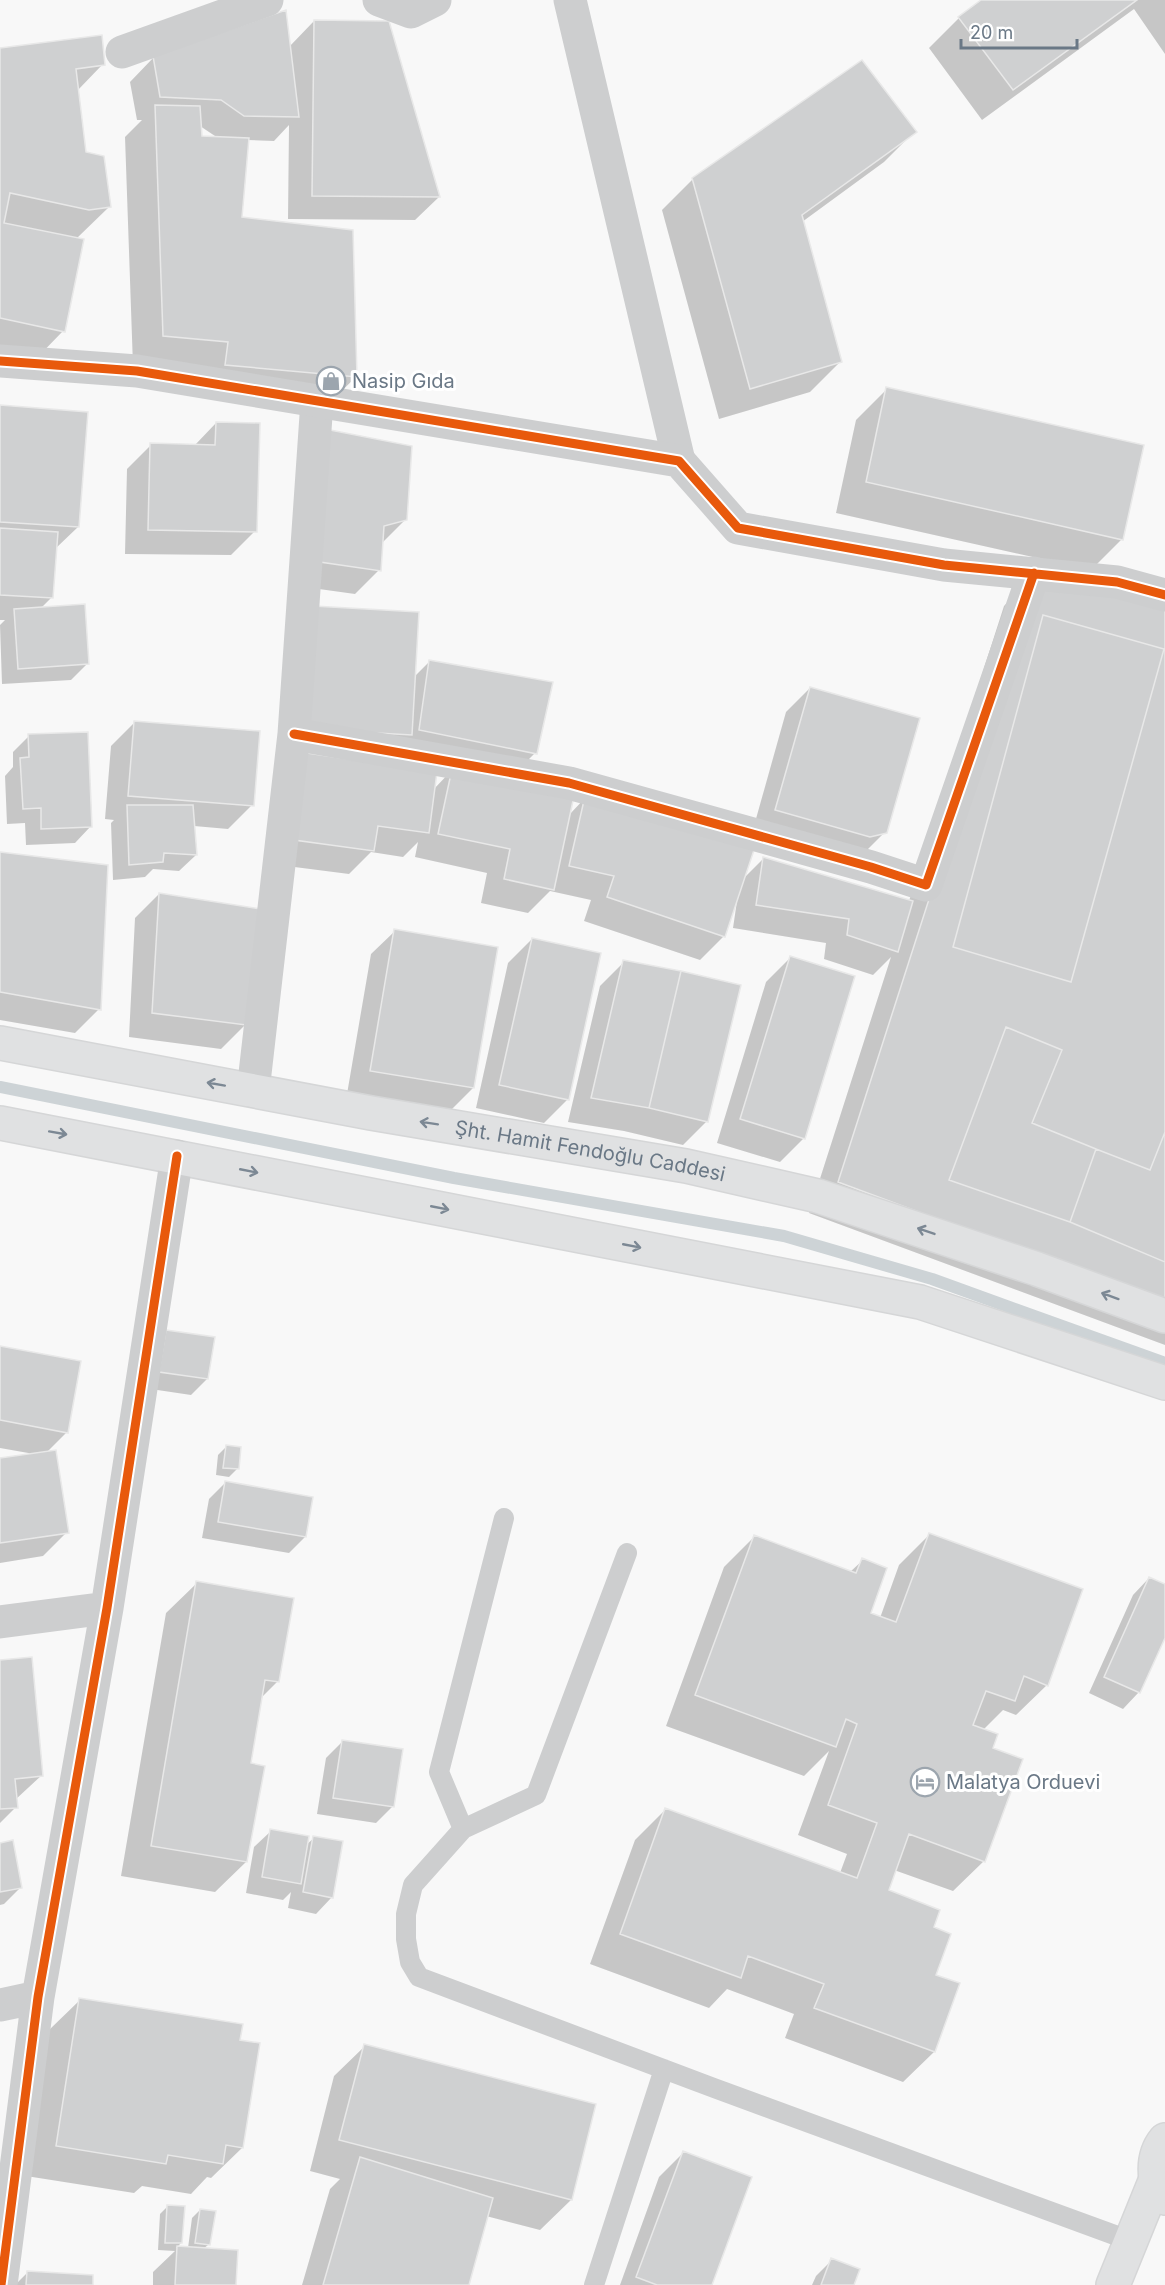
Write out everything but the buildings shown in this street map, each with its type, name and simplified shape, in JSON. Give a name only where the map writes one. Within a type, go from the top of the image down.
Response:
[{"type":"main road","name":"Şht. Hamit Fendoğlu Caddesi","points":[[0,1043],[371,1113],[686,1166],[818,1196],[1037,1269],[1165,1316]]},
{"type":"main road","points":[[0,1123],[920,1302],[1165,1383]]},
{"type":"main road","points":[[1113,2285],[1131,2241],[1160,2188],[1155,2162],[1160,2145],[1165,2140]]},
{"type":"street","points":[[122,52],[267,0]]},
{"type":"street","points":[[379,0],[411,12],[435,0]]},
{"type":"street","points":[[570,0],[679,461],[738,528],[944,565],[1117,582],[1165,595]]},
{"type":"street","points":[[0,361],[137,371],[679,461]]},
{"type":"street","points":[[252,1091],[294,734],[317,401]]},
{"type":"street","points":[[294,734],[569,783],[871,867],[926,885],[1034,573]]},
{"type":"street","points":[[1,2285],[38,1997],[108,1608],[177,1156]]},
{"type":"street","points":[[0,1622],[108,1608]]},
{"type":"street","points":[[0,2005],[38,1997]]},
{"type":"lane","points":[[463,1829],[439,1772],[504,1518]]},
{"type":"lane","points":[[627,1553],[536,1795],[463,1829],[413,1885],[406,1914],[406,1939],[410,1962],[419,1977],[1131,2241]]},
{"type":"lane","points":[[594,2285],[664,2069]]},
{"type":"waterway","points":[[0,1087],[454,1178],[784,1236],[932,1279],[1165,1363]]},
{"type":"cycle path","points":[[0,361],[137,371],[679,461],[738,528],[944,565],[1117,582],[1165,595]]},
{"type":"cycle path","points":[[294,734],[569,783],[871,867],[926,885],[1034,573]]},
{"type":"cycle path","points":[[1,2285],[38,1997],[107,1608],[177,1156]]},
{"type":"place","name":"Nasip Gıda","points":[[331,381]]},
{"type":"place","name":"Malatya Orduevi","points":[[925,1782]]}]
